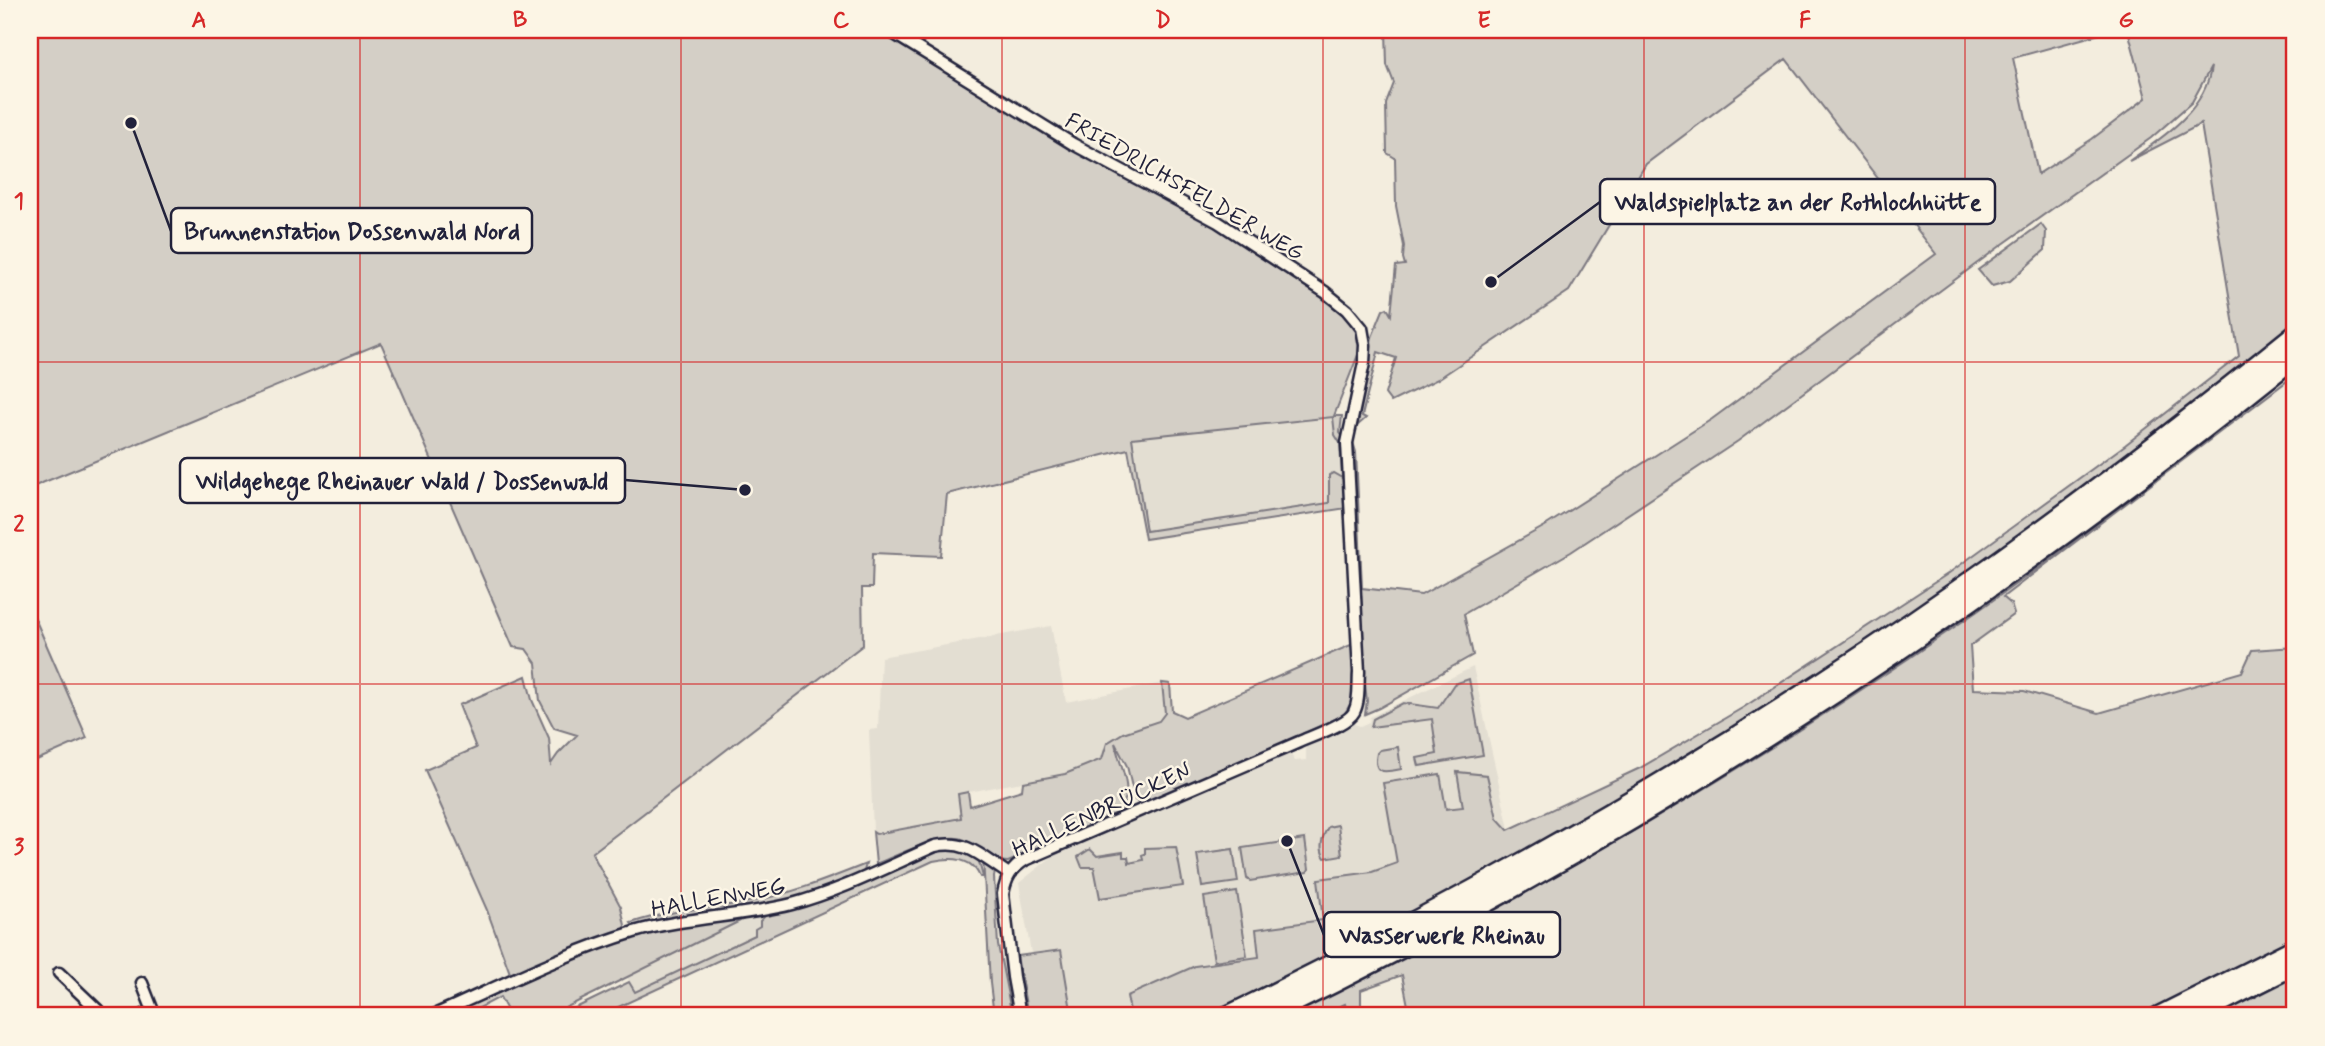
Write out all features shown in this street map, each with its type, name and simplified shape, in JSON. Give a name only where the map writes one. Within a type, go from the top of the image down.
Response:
[{"type":"highway","points":[[1227,1016],[1515,868],[1791,702],[2040,532],[2182,425],[2295,334]]},
{"type":"highway","points":[[1267,1016],[1534,877],[1799,718],[2042,552],[2169,457],[2295,357]]},
{"type":"highway","points":[[2160,1016],[2295,948]]},
{"type":"highway","points":[[2194,1016],[2295,965]]},
{"type":"street","name":"FRIEDRICHSFELDER WEG","points":[[888,30],[1073,144],[1217,222],[1325,292],[1347,310],[1362,328],[1365,338],[1364,363],[1347,443],[1359,672],[1354,713],[1342,722]]},
{"type":"street","name":"HALLENBRÜCKEN","points":[[1020,1016],[1003,903],[1009,874],[1025,860],[1342,722]]},
{"type":"street","name":"HALLENWEG","points":[[432,1016],[558,961],[631,933],[661,925],[770,908],[817,896],[947,843],[969,848],[1009,874]]},
{"type":"street","points":[[59,973],[104,1016]]},
{"type":"street","points":[[141,1016],[153,1011],[142,983]]},
{"type":"shaded area","points":[[30,30],[881,30],[1071,147],[1214,225],[1324,294],[1348,320],[1358,335],[1361,347],[1334,416],[1342,416],[1340,433],[1344,438],[1347,508],[1145,539],[1128,449],[947,494],[941,556],[873,553],[872,588],[862,588],[863,645],[592,853],[621,907],[626,930],[511,976],[487,910],[425,770],[476,748],[459,705],[526,676],[532,700],[549,738],[551,764],[577,735],[554,728],[540,701],[536,663],[526,649],[513,647],[381,343],[30,488]],"holes":[[[1333,417],[1335,435],[1340,443],[1342,478],[1333,473],[1329,475],[1329,503],[1146,531],[1132,438]]]},
{"type":"shaded area","points":[[1386,30],[2114,30],[2013,58],[2038,174],[2092,139],[2146,98],[2128,30],[2295,30],[2295,323],[2144,443],[1937,594],[1788,693],[1636,788],[1375,933],[1206,1016],[1131,1016],[1127,996],[1195,966],[1259,957],[1256,929],[1323,920],[1318,879],[1372,872],[1397,863],[1383,783],[1440,774],[1446,809],[1463,807],[1457,772],[1487,775],[1497,818],[1508,830],[1640,768],[1744,707],[1949,573],[2125,445],[2239,356],[2201,124],[2129,161],[2192,110],[2201,97],[2211,67],[2192,102],[2151,138],[1738,441],[1571,552],[1464,614],[1473,655],[1365,714],[1367,701],[1363,668],[1352,439],[1356,452],[1362,588],[1421,595],[1545,526],[1712,419],[1936,254],[1786,59],[1646,164],[1569,291],[1438,379],[1391,402],[1385,394],[1396,358],[1378,352],[1362,416],[1366,418],[1358,425],[1355,421],[1372,337],[1383,310],[1387,308],[1391,315],[1396,266],[1405,265],[1396,206],[1395,158],[1387,153],[1386,104],[1394,83],[1387,65]]},
{"type":"shaded area","points":[[2041,224],[2046,231],[2045,250],[2010,281],[1992,286],[1978,270]]},
{"type":"shaded area","points":[[2295,369],[2295,375],[2003,597],[2011,604],[2014,614],[1970,646],[1973,689],[2024,691],[2099,713],[2242,672],[2252,650],[2295,647],[2295,937],[2137,1016],[1410,1016],[1402,975],[1361,990],[1361,1016],[1348,1016],[1345,1004],[1319,1016],[1289,1016],[1587,858],[1680,804],[1862,689],[2040,567],[2212,437]]},
{"type":"shaded area","points":[[1333,417],[1335,435],[1340,443],[1343,501],[1147,531],[1132,438]]},
{"type":"shaded area","points":[[30,607],[87,738],[30,763]]},
{"type":"shaded area","points":[[1051,626],[1066,702],[1162,683],[1166,712],[1159,720],[1123,733],[1102,759],[1065,774],[958,794],[961,818],[875,834],[869,730],[878,729],[881,657]]},
{"type":"shaded area","points":[[1353,644],[1353,699],[1344,715],[1143,806],[1135,800],[1127,766],[1115,743],[1126,781],[1126,799],[1116,817],[1008,862],[996,860],[965,840],[945,838],[920,845],[876,864],[873,832],[876,834],[961,818],[958,794],[968,792],[970,806],[1022,790],[1023,782],[1065,774],[1102,759],[1107,743],[1123,733],[1159,721],[1165,713],[1162,683],[1170,684],[1172,711],[1185,717]]},
{"type":"shaded area","points":[[1473,667],[1509,829],[1150,1016],[1049,1016],[1031,953],[1019,883],[1058,852],[1290,753],[1295,761],[1306,760],[1306,746],[1354,724],[1360,726],[1369,722],[1370,717]]},
{"type":"shaded area","points":[[1469,679],[1483,755],[1419,766],[1417,758],[1437,754],[1432,719],[1371,727],[1373,719],[1403,703],[1438,708],[1454,684]]},
{"type":"shaded area","points":[[1398,747],[1401,769],[1378,769],[1377,753]]},
{"type":"shaded area","points":[[1338,825],[1342,855],[1325,858],[1321,846],[1324,835],[1328,827]]},
{"type":"shaded area","points":[[1305,839],[1309,869],[1307,872],[1250,881],[1247,879],[1242,848]]},
{"type":"shaded area","points":[[1176,847],[1183,886],[1100,898],[1094,867],[1082,867],[1078,857],[1090,849],[1097,856],[1123,852],[1123,857],[1128,857],[1129,863],[1143,860],[1145,848]]},
{"type":"shaded area","points":[[941,848],[965,851],[978,858],[983,877],[980,877],[972,866],[960,860],[933,861],[599,1016],[559,1016],[629,982],[635,992],[755,935],[755,929],[769,912]]},
{"type":"shaded area","points":[[1233,849],[1238,882],[1202,887],[1197,854]]},
{"type":"shaded area","points":[[983,857],[996,866],[994,877],[998,945],[1012,1016],[994,1016]]},
{"type":"shaded area","points":[[866,864],[864,871],[832,887],[777,903],[635,928],[631,923],[774,896],[821,882]]},
{"type":"shaded area","points":[[1237,892],[1247,956],[1214,961],[1204,897]]},
{"type":"shaded area","points":[[769,912],[755,935],[635,993],[627,977],[754,914]]},
{"type":"shaded area","points":[[754,914],[549,1016],[510,1016],[500,997],[464,1016],[454,1016],[453,1013],[544,972],[637,936],[680,925]]},
{"type":"shaded area","points":[[1061,950],[1072,1016],[1028,1016],[1017,956]]},
{"type":"shaded area","points":[[2295,976],[2295,1016],[2215,1016]]},
{"type":"place","name":"Brunnenstation Dossenwald Nord","points":[[131,123]]},
{"type":"place","name":"Waldspielplatz an der Rothlochhütte","points":[[1491,282]]},
{"type":"place","name":"Wildgehege Rheinauer Wald / Dossenwald","points":[[745,490]]},
{"type":"place","name":"Wasserwerk Rheinau","points":[[1287,841]]}]
